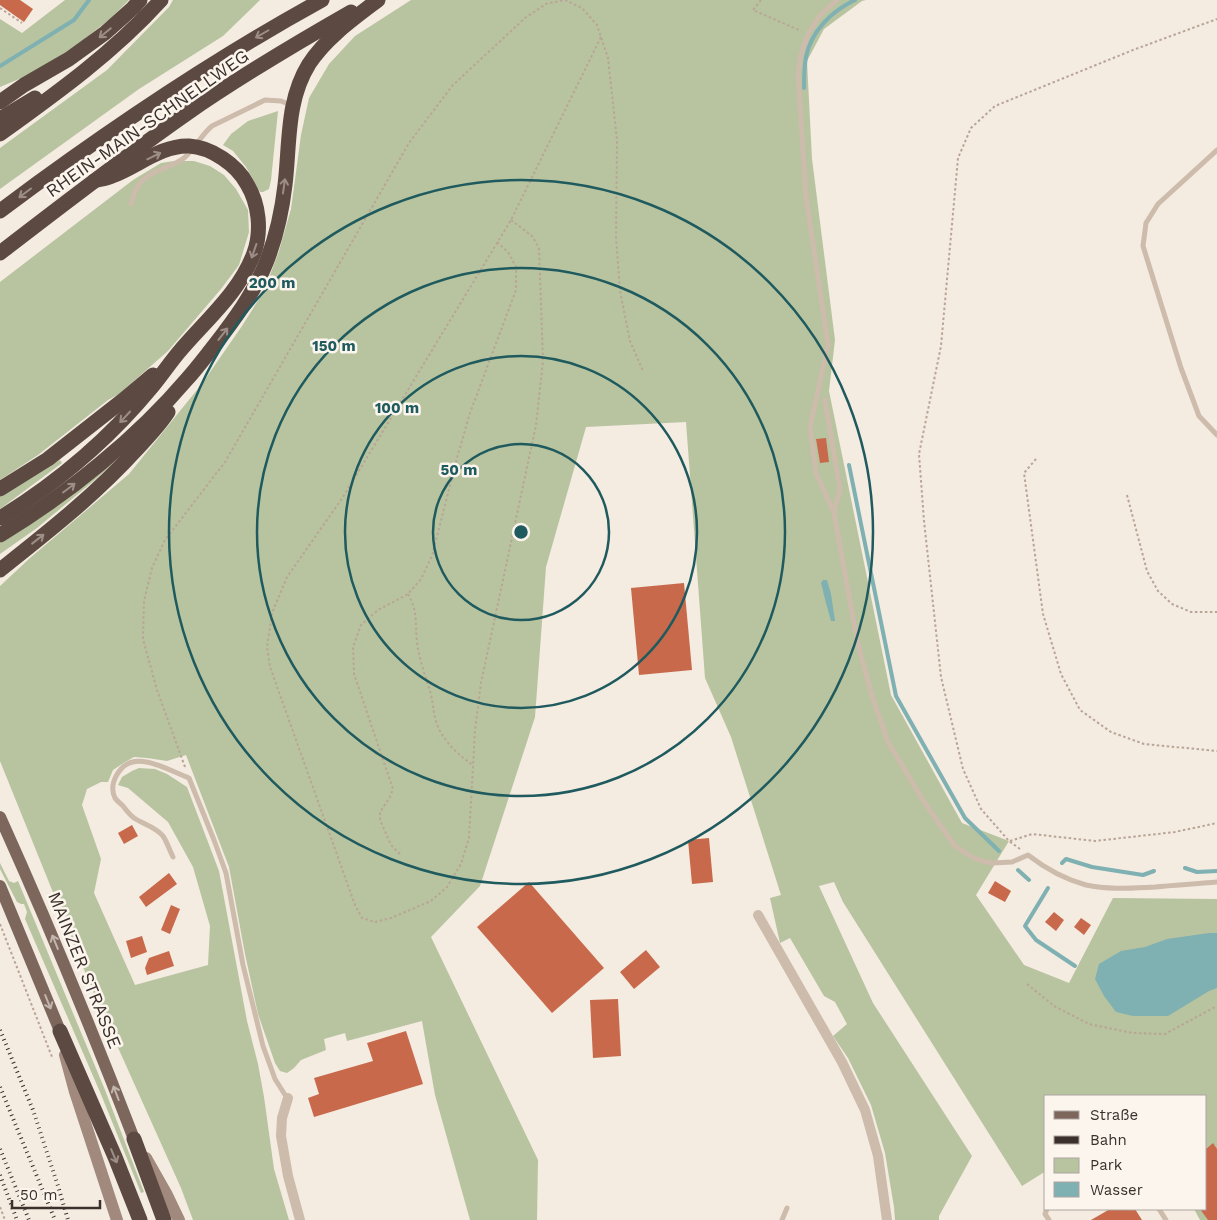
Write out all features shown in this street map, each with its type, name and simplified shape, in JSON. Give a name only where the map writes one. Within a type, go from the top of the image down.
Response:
[{"type":"highway","points":[[0,102],[24,85],[69,59],[105,33],[140,0]]},
{"type":"highway","points":[[0,134],[45,102],[106,52],[161,0]]},
{"type":"highway","points":[[304,10],[318,0]]},
{"type":"highway","name":"RHEIN-MAIN-SCHNELLWEG","points":[[0,211],[92,144],[161,97],[322,0]]},
{"type":"highway","name":"RHEIN-MAIN-SCHNELLWEG","points":[[0,253],[94,181],[208,99],[287,49],[372,0]]},
{"type":"highway","points":[[0,570],[97,490],[146,439],[166,415],[193,373],[247,300],[259,280],[274,242],[285,187],[292,105],[302,78],[326,42],[378,0]]},
{"type":"highway","points":[[0,119],[106,52]]},
{"type":"highway","points":[[0,95],[24,85]]},
{"type":"highway","points":[[0,518],[47,487],[112,432],[235,288],[254,253],[258,220],[253,197],[244,179],[232,165],[214,154],[194,147],[176,147],[161,152],[111,177],[94,181]]},
{"type":"highway","points":[[0,488],[64,447],[179,352]]},
{"type":"highway","points":[[0,536],[42,508],[94,468],[144,424],[193,373]]},
{"type":"highway","points":[[60,1031],[115,1157],[140,1220]]},
{"type":"highway","points":[[134,1138],[164,1220]]},
{"type":"main road","name":"MAINZER STRASSE","points":[[0,817],[39,904],[134,1138]]},
{"type":"main road","points":[[0,886],[60,1031],[75,1092],[117,1220]]},
{"type":"main road","points":[[134,1138],[179,1220]]},
{"type":"street","points":[[758,915],[842,1062],[865,1110],[878,1156],[887,1220]]},
{"type":"street","points":[[288,1098],[282,1118],[281,1136],[288,1176],[300,1220]]},
{"type":"lane","points":[[837,0],[820,15],[808,34],[800,54],[798,74],[806,197],[828,345],[810,427],[816,473],[834,513],[857,640],[871,693],[888,742],[924,802],[955,846],[972,857],[992,863],[1012,862],[1028,855],[1061,876],[1086,885],[1102,888],[1217,884]]},
{"type":"lane","points":[[131,204],[138,186],[146,177],[186,157],[205,132],[212,126],[265,100],[281,101],[292,105]]},
{"type":"lane","points":[[1217,150],[1158,204],[1146,223],[1142,246],[1181,368],[1199,416],[1217,435]]},
{"type":"lane","points":[[825,400],[840,489],[834,513]]},
{"type":"lane","points":[[173,857],[163,836],[154,828],[132,816],[116,798],[113,789],[114,781],[125,764],[135,761],[153,763],[189,778],[226,873],[243,964],[263,1046],[275,1079],[288,1098]]},
{"type":"lane","points":[[782,1220],[787,1208]]},
{"type":"path","points":[[189,778],[157,690],[143,639],[144,601],[152,568],[165,540],[225,462],[409,143],[452,86],[525,18],[546,4],[565,0],[582,8],[597,25],[608,58],[617,140],[616,237],[620,291],[630,341],[643,371]]},
{"type":"path","points":[[761,0],[753,10],[808,34]]},
{"type":"path","points":[[0,8],[22,23]]},
{"type":"path","points":[[1028,855],[1009,841],[981,809],[963,769],[941,677],[925,531],[919,454],[941,346],[958,158],[971,128],[995,106],[1133,50],[1217,19]]},
{"type":"path","points":[[511,220],[532,236],[539,248],[543,361],[536,426],[481,683],[475,730],[468,838],[461,864],[447,887],[431,901],[391,918],[375,922],[362,918],[355,905],[270,667],[267,647],[272,613],[287,577],[343,496],[511,220],[601,37]]},
{"type":"path","points":[[400,854],[391,845],[380,820],[380,812],[393,790],[354,674],[353,648],[361,625],[378,610],[408,594],[421,579],[432,556],[470,413],[516,290],[516,267],[508,252],[497,242]]},
{"type":"path","points":[[1036,459],[1024,473],[1043,614],[1061,674],[1080,710],[1111,732],[1144,744],[1217,751]]},
{"type":"path","points":[[1127,495],[1148,571],[1158,591],[1172,604],[1191,612],[1217,612]]},
{"type":"path","points":[[408,594],[415,609],[417,641],[436,723],[444,737],[462,758],[473,764]]},
{"type":"path","points":[[1009,841],[1032,834],[1095,841],[1175,832],[1217,823]]},
{"type":"path","points":[[0,924],[44,1037]]},
{"type":"path","points":[[1027,984],[1054,1006],[1089,1024],[1133,1034],[1165,1034],[1217,1006]]},
{"type":"path","points":[[0,1207],[5,1220]]},
{"type":"green space","points":[[65,0],[129,0],[111,18],[77,45],[31,74],[0,87],[0,19],[22,33]]},
{"type":"green space","points":[[173,0],[260,0],[223,36],[139,89],[0,189],[0,148],[107,70],[169,7]]},
{"type":"green space","points":[[411,0],[866,0],[824,29],[807,61],[812,159],[835,340],[829,391],[891,695],[962,823],[1009,841],[976,895],[1024,965],[1069,983],[1113,898],[1217,899],[1217,1220],[1200,1220],[1195,1210],[1207,1210],[1207,1095],[1044,1095],[1044,1172],[1022,1186],[843,902],[834,882],[819,886],[873,1003],[972,1156],[939,1216],[939,1220],[895,1220],[885,1153],[871,1105],[848,1058],[833,1036],[847,1024],[835,1002],[824,996],[790,938],[780,943],[770,898],[781,895],[731,737],[705,678],[686,422],[586,427],[546,567],[535,717],[480,886],[431,937],[538,1160],[537,1220],[470,1220],[435,1095],[422,1021],[347,1041],[345,1033],[324,1039],[326,1050],[301,1060],[287,1073],[280,1071],[275,1063],[258,1014],[229,867],[186,755],[167,761],[134,757],[113,770],[108,782],[101,782],[87,789],[82,805],[101,859],[94,893],[135,985],[208,965],[210,926],[193,867],[168,822],[128,788],[118,785],[122,777],[139,768],[155,769],[167,774],[187,787],[219,871],[247,1021],[258,1064],[274,1169],[289,1220],[193,1220],[181,1188],[94,994],[0,761],[0,586],[129,474],[201,385],[242,326],[264,291],[279,251],[291,209],[301,135],[309,98],[329,64],[355,36]]},
{"type":"green space","points":[[278,111],[269,189],[260,192],[246,167],[233,151],[223,145],[231,134],[248,121]]},
{"type":"green space","points":[[194,161],[210,166],[224,175],[236,189],[248,210],[249,232],[239,265],[168,351],[119,394],[108,400],[38,455],[0,480],[0,282],[133,180],[161,163]]},
{"type":"green space","points":[[120,457],[37,528],[0,554],[0,543]]},
{"type":"green space","points":[[60,460],[62,463],[0,509],[0,495]]},
{"type":"green space","points":[[0,863],[9,881],[14,883],[18,881],[105,1090],[144,1192],[141,1193],[100,1092],[25,919],[27,912],[24,904],[17,902],[0,869]]},
{"type":"water","points":[[823,580],[827,580],[835,621],[831,621],[821,583]]},
{"type":"water","points":[[1217,933],[1217,988],[1168,1016],[1133,1016],[1116,1012],[1104,996],[1095,979],[1099,964],[1121,951],[1145,947],[1167,939]]},
{"type":"building","points":[[0,0],[20,0],[33,9],[24,22],[0,5]]},
{"type":"building","points":[[826,438],[829,462],[820,463],[816,439]]},
{"type":"building","points":[[684,583],[692,670],[639,675],[631,588]]},
{"type":"building","points":[[132,825],[138,836],[124,844],[118,833]]},
{"type":"building","points":[[709,838],[713,882],[692,884],[688,840]]},
{"type":"building","points":[[169,873],[177,884],[146,907],[139,897]]},
{"type":"building","points":[[995,881],[1011,891],[1005,902],[988,893]]},
{"type":"building","points":[[529,882],[604,968],[552,1013],[477,927]]},
{"type":"building","points":[[171,905],[180,909],[170,934],[161,930]]},
{"type":"building","points":[[1054,912],[1064,920],[1056,931],[1045,922]]},
{"type":"building","points":[[1081,918],[1091,925],[1084,935],[1074,927]]},
{"type":"building","points":[[142,936],[147,952],[131,958],[126,941]]},
{"type":"building","points":[[646,950],[660,967],[634,989],[620,972]]},
{"type":"building","points":[[169,951],[174,966],[147,975],[145,968],[149,958]]},
{"type":"building","points":[[618,999],[621,1056],[593,1058],[590,1000]]},
{"type":"building","points":[[406,1031],[423,1084],[314,1117],[308,1098],[319,1094],[314,1078],[373,1061],[367,1043]]},
{"type":"building","points":[[1213,1143],[1217,1149],[1217,1220],[1208,1220],[1201,1210],[1207,1210],[1207,1148]]},
{"type":"building","points":[[1108,1210],[1136,1210],[1142,1220],[1091,1220]]},
{"type":"waterway","points":[[0,66],[74,20],[89,0]]},
{"type":"waterway","points":[[804,88],[805,61],[818,30],[838,10],[855,0]]},
{"type":"waterway","points":[[849,465],[896,696],[965,818],[999,851]]},
{"type":"waterway","points":[[1062,863],[1066,859],[1092,867],[1143,875],[1154,871]]},
{"type":"waterway","points":[[1185,868],[1197,872],[1217,871]]},
{"type":"waterway","points":[[1018,870],[1029,880]]},
{"type":"waterway","points":[[1048,888],[1025,926],[1036,940],[1075,966]]},
{"type":"railway","points":[[0,1030],[33,1110],[68,1220]]},
{"type":"railway","points":[[0,1087],[55,1220]]},
{"type":"railway","points":[[0,1149],[29,1220]]},
{"type":"railway","points":[[0,1175],[17,1220]]}]
